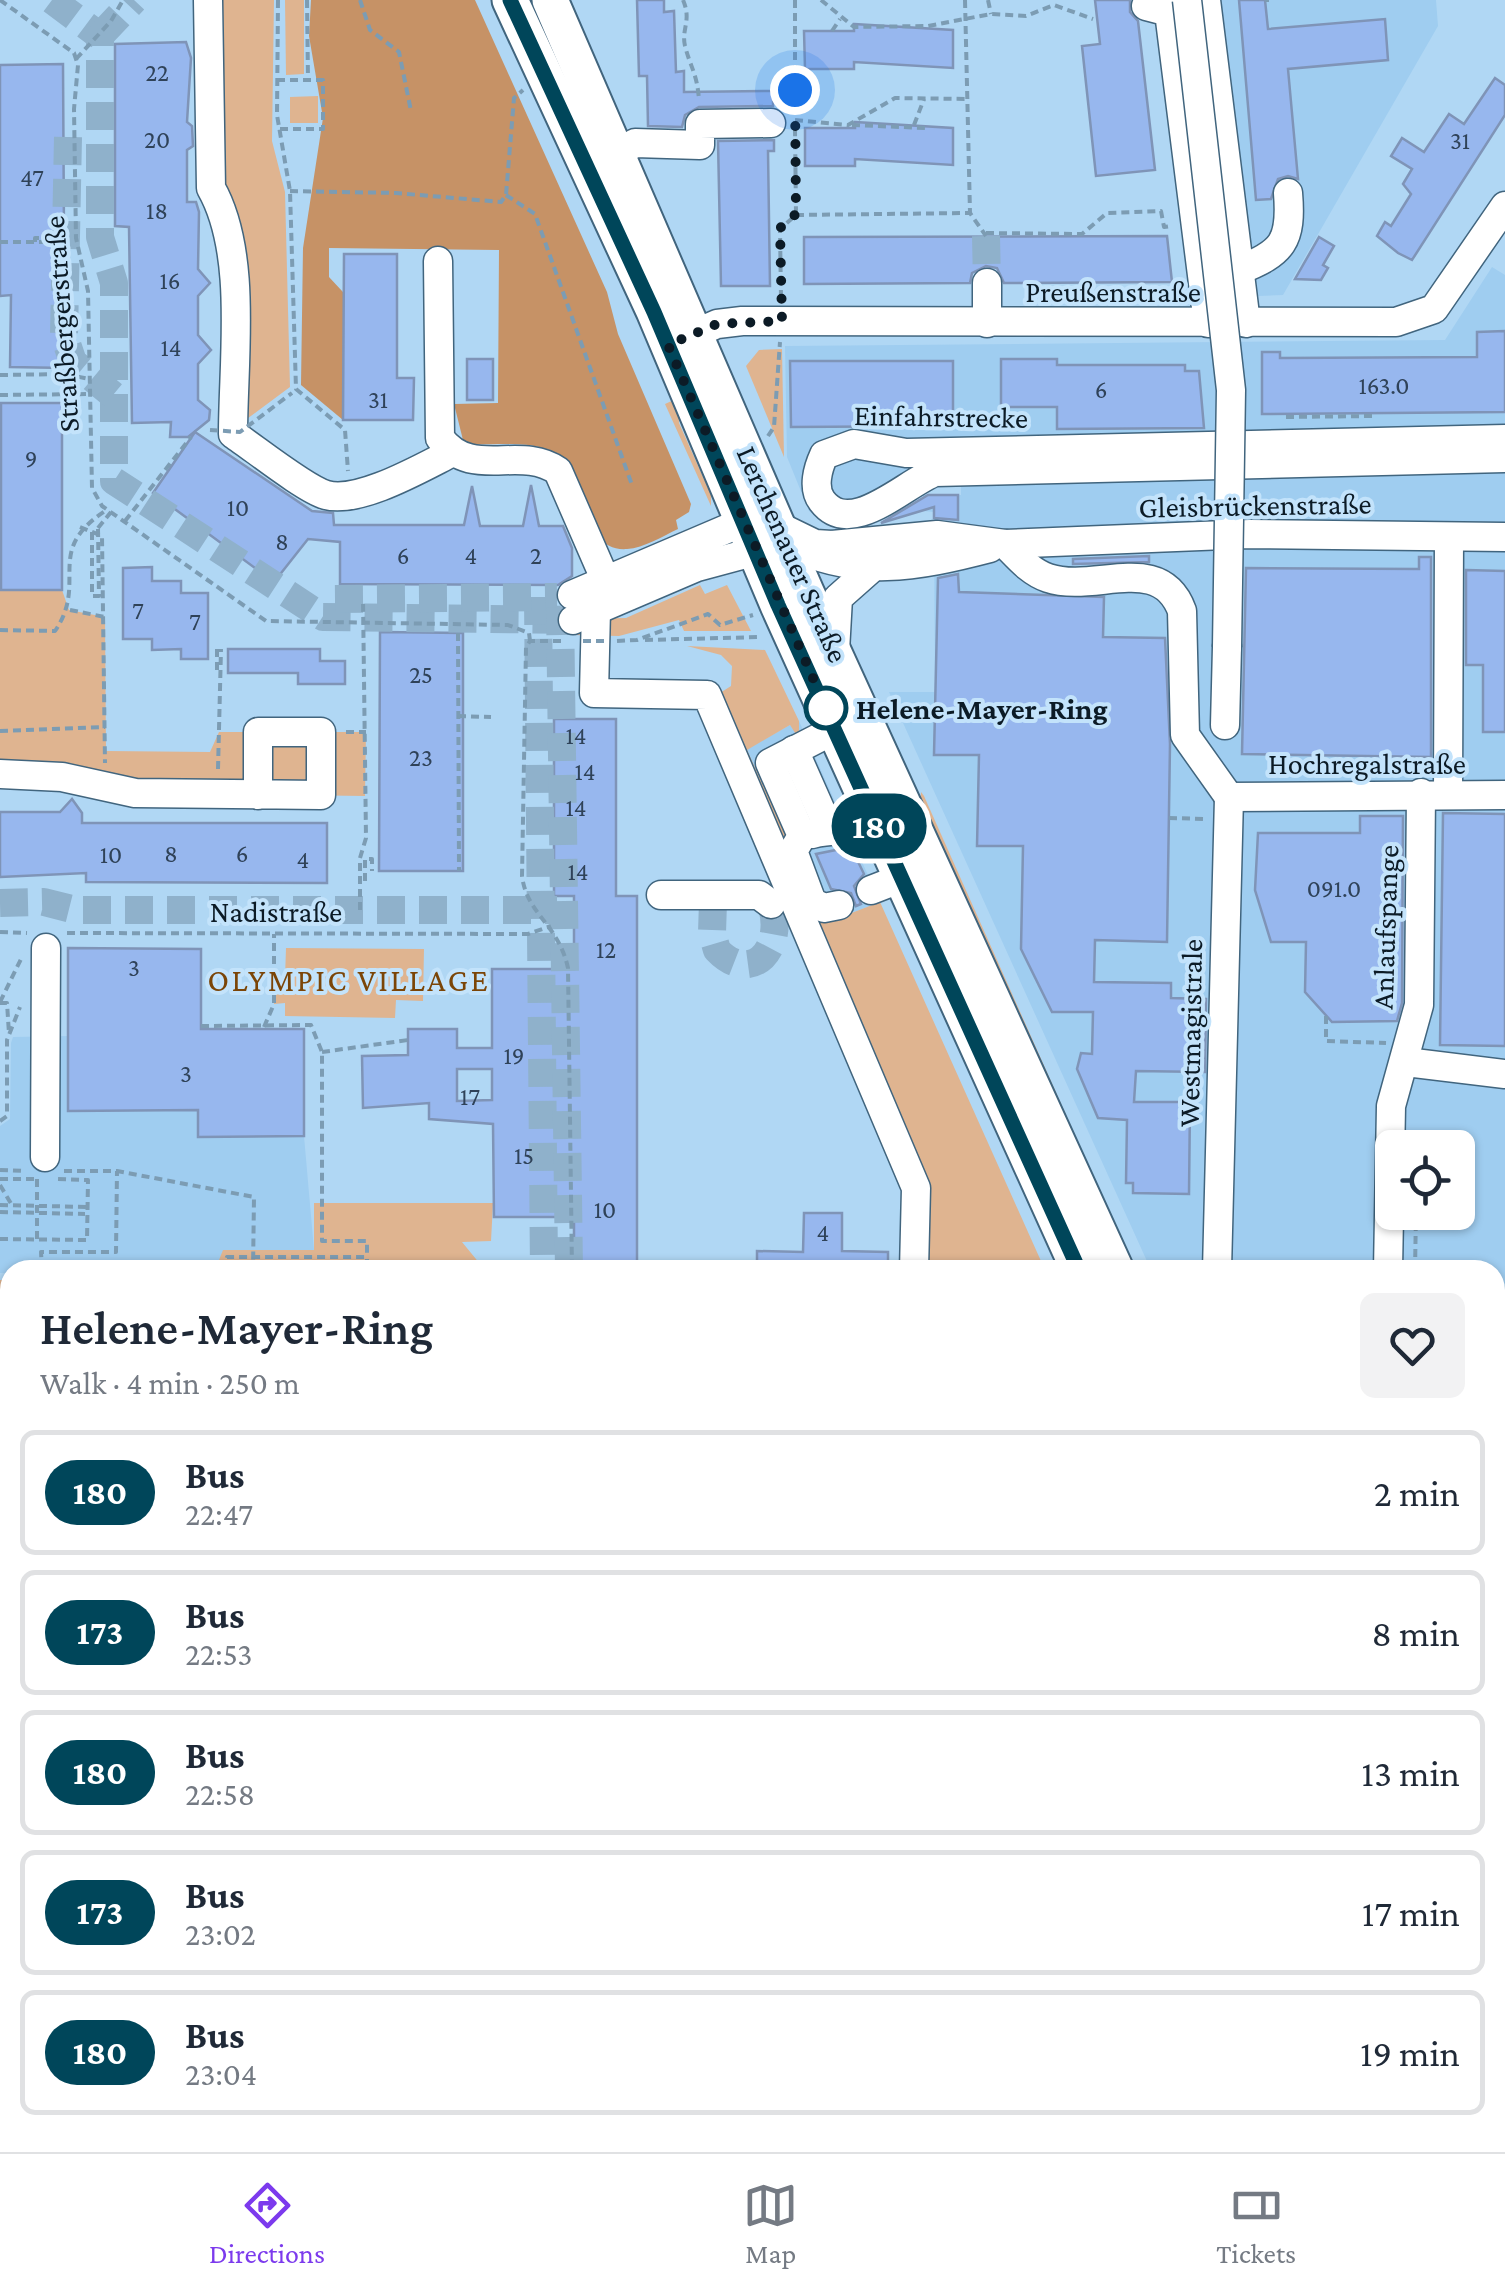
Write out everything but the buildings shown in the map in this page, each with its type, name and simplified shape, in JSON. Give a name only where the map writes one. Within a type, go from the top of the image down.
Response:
[{"type":"main road","name":"Lerchenauer Straße","points":[[510,0],[682,339],[765,535],[836,729],[877,823],[886,884],[1073,1260]]},
{"type":"main road","name":"Lerchenauer Straße","points":[[550,0],[618,153],[682,339]]},
{"type":"main road","name":"Lerchenauer Straße","points":[[765,535],[836,652],[1111,1260]]},
{"type":"street","points":[[208,0],[210,188],[223,210],[232,246],[234,434],[325,495],[349,495],[401,478],[451,453]]},
{"type":"street","points":[[1188,0],[1231,390],[1225,724]]},
{"type":"street","points":[[1206,0],[1246,323]]},
{"type":"street","points":[[1146,6],[1170,12],[1208,323]]},
{"type":"street","points":[[618,153],[635,143],[700,145],[700,124],[783,122]]},
{"type":"street","points":[[1239,270],[1269,258],[1285,241],[1290,219],[1288,194]]},
{"type":"street","name":"Preußenstraße","points":[[682,339],[730,322],[1371,324],[1420,317],[1445,296],[1505,206]]},
{"type":"street","points":[[438,260],[440,438],[451,453],[464,460],[542,460],[558,471],[586,612],[594,693],[707,695],[916,1188],[914,1260]]},
{"type":"street","points":[[987,283],[988,324]]},
{"type":"street","name":"Einfahrstrecke","points":[[1505,439],[906,453],[854,444],[824,455],[818,470],[818,490],[822,501],[836,512],[855,515],[935,472],[1505,458]]},
{"type":"street","name":"Gleisbrückenstraße","points":[[1005,544],[1250,534],[1505,536]]},
{"type":"street","points":[[765,535],[822,562],[873,567],[938,562],[1005,544]]},
{"type":"street","points":[[586,612],[765,535],[815,544],[937,535],[1005,544],[1034,572],[1052,580],[1159,580],[1175,592],[1182,611],[1186,736],[1229,797]]},
{"type":"street","name":"Anlaufspange","points":[[1388,1260],[1392,1106],[1418,1005],[1449,536]]},
{"type":"street","points":[[836,652],[838,598],[873,567]]},
{"type":"street","points":[[815,833],[770,763],[836,729]]},
{"type":"street","points":[[0,774],[62,777],[135,793],[258,795]]},
{"type":"street","name":"Hochregalstraße","points":[[1229,797],[1505,795]]},
{"type":"street","name":"Westmagistrale","points":[[1217,1260],[1229,797]]},
{"type":"street","points":[[839,905],[824,908],[812,902],[792,851],[815,833],[858,832],[877,823]]},
{"type":"street","points":[[661,895],[758,895],[771,904]]},
{"type":"street","points":[[41,941],[41,1168]]},
{"type":"street","points":[[1406,1062],[1505,1074]]},
{"type":"path","points":[[0,0],[76,59],[111,21],[123,0]]},
{"type":"path","points":[[278,0],[279,129],[290,191],[294,391]]},
{"type":"path","points":[[307,0],[308,80]]},
{"type":"path","points":[[360,0],[370,30],[399,52],[411,111]]},
{"type":"path","points":[[683,0],[690,18],[684,44],[697,70],[700,124]]},
{"type":"path","points":[[795,0],[783,122],[796,214]]},
{"type":"path","points":[[821,0],[840,20],[854,26],[929,28],[991,14],[1026,16],[1054,6],[1094,19]]},
{"type":"path","points":[[965,0],[970,213],[986,235],[1082,234],[1107,212],[1161,212],[1164,226],[1196,224]]},
{"type":"path","points":[[988,0],[991,14]]},
{"type":"path","points":[[832,31],[840,20]]},
{"type":"path","name":"Straßbergerstraße","points":[[76,59],[76,238],[88,291],[92,488],[109,510]]},
{"type":"path","points":[[277,80],[323,80],[323,129],[279,129]]},
{"type":"path","points":[[290,191],[396,193],[500,202],[506,195],[514,98],[526,87]]},
{"type":"path","points":[[848,125],[895,98],[967,99]]},
{"type":"path","points":[[914,124],[924,98]]},
{"type":"path","points":[[783,122],[840,126],[914,124],[926,128]]},
{"type":"path","points":[[506,195],[534,214],[632,485]]},
{"type":"path","points":[[770,228],[780,228],[796,214],[970,213]]},
{"type":"path","points":[[768,438],[774,427],[782,321],[780,228]]},
{"type":"path","points":[[35,242],[35,238],[68,238]]},
{"type":"path","points":[[0,242],[57,242]]},
{"type":"path","points":[[0,375],[65,374],[90,379]]},
{"type":"path","points":[[294,391],[346,430],[349,495]]},
{"type":"path","points":[[200,435],[210,430],[240,432],[294,391]]},
{"type":"path","points":[[0,394],[90,394]]},
{"type":"path","points":[[124,521],[192,437]]},
{"type":"path","points":[[109,510],[266,621],[508,625],[521,627],[529,633],[530,641]]},
{"type":"path","points":[[0,630],[55,631],[69,610],[70,546],[80,528],[109,510]]},
{"type":"path","points":[[92,532],[92,596],[99,596],[98,528],[109,510]]},
{"type":"path","points":[[80,528],[102,536],[106,787]]},
{"type":"path","points":[[360,910],[360,858],[366,838],[363,599]]},
{"type":"path","points":[[69,610],[105,617]]},
{"type":"path","points":[[572,1260],[568,968],[563,943],[525,897],[522,876],[526,648],[530,641],[586,612],[606,641],[754,640],[769,633]]},
{"type":"path","points":[[636,640],[708,614],[720,624],[753,616]]},
{"type":"path","points":[[458,633],[458,871]]},
{"type":"path","points":[[219,649],[219,794]]},
{"type":"path","points":[[458,716],[491,717]]},
{"type":"path","points":[[0,730],[105,726]]},
{"type":"path","points":[[365,881],[365,858],[372,858],[372,870]]},
{"type":"path","name":"Nadistraße","points":[[0,932],[41,941],[274,934],[528,934],[551,926]]},
{"type":"path","points":[[263,1028],[274,1004],[274,934]]},
{"type":"path","points":[[9,1034],[5,1031],[7,1003],[0,1002],[41,941]]},
{"type":"path","points":[[0,1121],[7,1116],[3,1054],[24,1000]]},
{"type":"path","points":[[202,1026],[311,1025],[322,1052],[322,1241],[367,1241],[367,1257],[227,1260]]},
{"type":"path","points":[[322,1052],[408,1040]]},
{"type":"path","points":[[37,1240],[41,1168]]},
{"type":"path","points":[[0,1239],[87,1240],[88,1180],[41,1168],[0,1182],[15,1212]]},
{"type":"path","points":[[0,1170],[117,1171],[254,1197],[253,1257]]},
{"type":"path","points":[[41,1260],[41,1252],[116,1252],[117,1171]]},
{"type":"path","points":[[0,1208],[88,1206]]},
{"type":"path","points":[[0,1208],[88,1214]]},
{"type":"path","points":[[1415,1260],[1416,1230]]},
{"type":"shaded area","points":[[222,0],[274,0],[272,141],[285,192],[290,387],[240,424],[229,203],[222,174]]},
{"type":"shaded area","points":[[285,0],[304,0],[304,74],[286,75]]},
{"type":"shaded area","points":[[311,0],[475,0],[607,292],[618,334],[691,504],[689,512],[676,520],[678,529],[633,548],[610,546],[589,523],[556,457],[534,446],[464,444],[454,404],[498,403],[499,250],[329,248],[329,277],[355,305],[343,420],[301,385],[303,248],[323,118],[309,36]]},
{"type":"shaded area","points":[[1194,0],[1436,0],[1438,26],[1283,295],[1228,297]]},
{"type":"shaded area","points":[[318,96],[318,123],[290,123],[290,97]]},
{"type":"shaded area","points":[[1492,267],[1505,275],[1505,1260],[1146,1260],[889,692],[935,692],[934,512],[923,511],[923,495],[961,495],[961,481],[926,482],[844,524],[809,511],[787,457],[785,346],[1445,340]]},
{"type":"shaded area","points":[[782,349],[784,457],[746,366],[759,350]]},
{"type":"shaded area","points":[[678,398],[679,423],[711,495],[711,506],[665,404]]},
{"type":"shaded area","points":[[0,534],[1,590],[62,590],[69,610],[105,617],[106,751],[210,752],[219,732],[366,732],[365,796],[135,793],[0,775]]},
{"type":"shaded area","points":[[700,585],[705,594],[727,585],[751,631],[684,631],[679,620],[619,636],[572,635],[572,619],[626,618]]},
{"type":"shaded area","points":[[687,646],[765,650],[799,721],[799,739],[790,725],[747,750],[789,842],[786,850],[720,693],[731,686],[732,666],[721,655]]},
{"type":"shaded area","points":[[799,721],[880,902],[836,919],[806,906],[747,749],[790,725],[799,737]]},
{"type":"shaded area","points":[[921,792],[1131,1260],[1124,1260],[920,808]]},
{"type":"shaded area","points":[[880,902],[1041,1260],[921,1260],[921,1217],[806,906],[836,919]]},
{"type":"shaded area","points":[[68,948],[201,949],[202,1029],[304,1029],[304,1136],[314,1250],[224,1250],[220,1260],[0,1260],[0,1126],[10,1119],[11,1043],[13,1037],[68,1036]]},
{"type":"shaded area","points":[[286,948],[424,949],[423,1001],[396,1000],[395,1018],[285,1016],[285,1003],[274,1004],[274,979],[285,978]]},
{"type":"shaded area","points":[[314,1203],[493,1203],[491,1241],[462,1242],[477,1260],[219,1260],[223,1250],[314,1250]]},
{"type":"tunnel","points":[[52,0],[100,36],[100,237],[114,283],[114,481],[323,617],[573,620]]},
{"type":"tunnel","points":[[100,36],[134,0]]},
{"type":"tunnel","points":[[68,137],[64,335],[73,362],[113,395]]},
{"type":"tunnel","points":[[986,236],[987,283]]},
{"type":"tunnel","points":[[538,597],[544,1260]]},
{"type":"tunnel","points":[[335,599],[557,597]]},
{"type":"tunnel","points":[[560,607],[569,1260]]},
{"type":"tunnel","points":[[0,903],[44,902],[76,910],[557,910]]},
{"type":"tunnel","points":[[713,902],[712,933],[717,950],[742,964],[753,963],[769,947],[774,935],[771,904]]},
{"type":"bus line","name":"180","points":[[510,0],[654,312],[778,605],[1075,1260]]},
{"type":"place","name":"Helene-Mayer-Ring","points":[[826,708]]},
{"type":"district","name":"OLYMPIC VILLAGE","points":[[349,980]]},
{"type":"route","points":[[795,90],[796,214],[780,228],[782,321],[717,324],[668,345],[826,708]]}]
